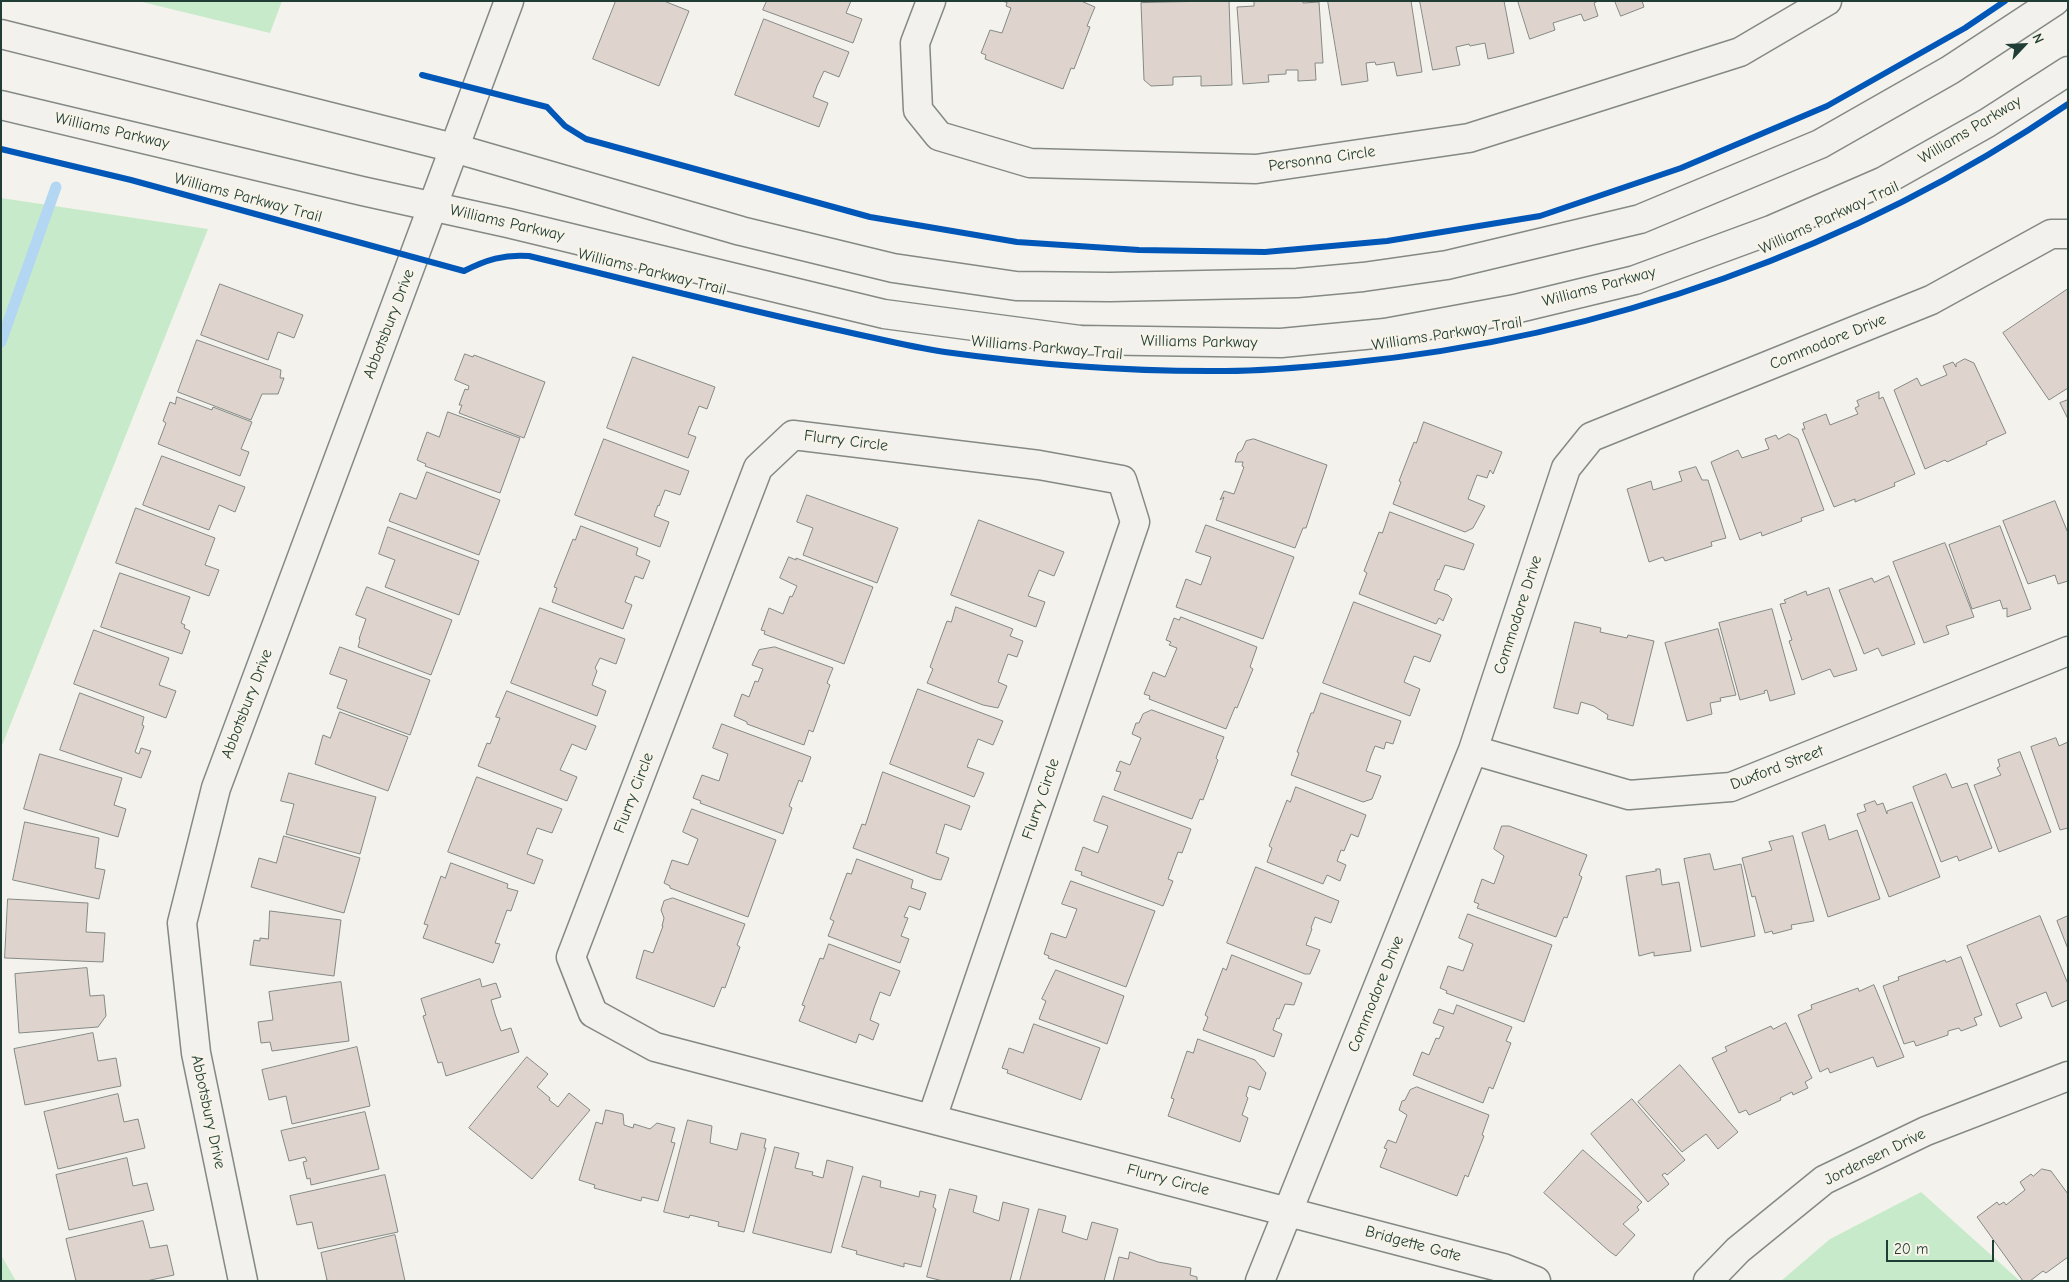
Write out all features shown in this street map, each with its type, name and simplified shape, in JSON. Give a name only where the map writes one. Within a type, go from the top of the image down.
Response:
[{"type":"street","points":[[454,148],[509,1]]},
{"type":"street","name":"Personna Circle","points":[[931,1],[914,43],[918,110],[939,136],[1030,163],[1256,169],[1469,138],[1740,52],[1828,1]]},
{"type":"street","points":[[1,34],[454,148],[741,231],[893,268],[1016,286],[1110,287],[1267,284],[1363,277],[1447,265],[1640,218],[1820,144],[1950,70],[2056,1]]},
{"type":"street","name":"Williams Parkway","points":[[1,105],[884,314],[1080,340],[1281,343],[1403,329],[1515,309],[1636,280],[1771,230],[1884,181],[1987,123],[2068,70]]},
{"type":"street","name":"Abbotsbury Drive","points":[[243,1281],[196,1054],[182,923],[216,788],[454,148]]},
{"type":"street","name":"Commodore Drive","points":[[1260,1281],[1473,750],[1566,468],[1591,437],[1931,300],[2051,234],[2068,234]]},
{"type":"street","name":"Flurry Circle","points":[[932,1118],[1135,522],[1122,480],[1039,465],[793,435],[758,468],[571,957],[593,1013],[655,1047],[1288,1211]]},
{"type":"street","name":"Duxford Street","points":[[1473,750],[1629,795],[1731,787],[2068,651]]},
{"type":"street","name":"Jordensen Drive","points":[[1708,1281],[1738,1250],[1824,1180],[1926,1131],[2068,1076]]},
{"type":"street","name":"Bridgette Gate","points":[[1288,1211],[1502,1268],[1536,1281]]},
{"type":"green space","points":[[138,1],[282,1],[270,33]]},
{"type":"green space","points":[[1,198],[208,229],[1,748]]},
{"type":"green space","points":[[1921,1192],[2020,1281],[1781,1281],[1830,1239]]},
{"type":"green space","points":[[1,1255],[16,1281],[1,1281]]},
{"type":"building","points":[[616,1],[664,1],[689,11],[659,86],[593,59]]},
{"type":"building","points":[[767,1],[851,1],[846,13],[862,19],[853,43],[763,10]]},
{"type":"building","points":[[1003,1],[1081,1],[1095,7],[1087,26],[1090,27],[1074,69],[1071,68],[1063,89],[985,59],[986,55],[981,53],[990,30],[1002,33],[1011,8],[1006,6],[1007,3]]},
{"type":"building","points":[[1229,1],[1232,85],[1201,86],[1201,76],[1173,77],[1173,85],[1151,86],[1144,80],[1141,3]]},
{"type":"building","points":[[1303,1],[1303,3],[1319,2],[1323,63],[1315,63],[1316,80],[1298,81],[1298,70],[1286,70],[1286,74],[1268,75],[1269,82],[1243,84],[1237,7],[1254,6],[1254,2]]},
{"type":"building","points":[[1328,1],[1411,1],[1422,72],[1397,76],[1394,62],[1376,65],[1375,62],[1366,63],[1368,81],[1342,85]]},
{"type":"building","points":[[1420,1],[1504,1],[1514,53],[1488,59],[1485,43],[1470,46],[1469,44],[1456,47],[1460,65],[1433,70]]},
{"type":"building","points":[[1518,1],[1598,1],[1594,3],[1598,16],[1584,21],[1581,14],[1553,23],[1555,30],[1530,39]]},
{"type":"building","points":[[1615,1],[1642,1],[1644,7],[1621,16]]},
{"type":"building","points":[[764,19],[849,52],[839,77],[824,71],[817,86],[813,97],[828,103],[819,127],[735,95]]},
{"type":"building","points":[[220,284],[303,315],[294,338],[278,332],[268,360],[201,335]]},
{"type":"building","points":[[2068,289],[2068,388],[2049,400],[2003,333]]},
{"type":"building","points":[[197,340],[281,370],[280,378],[284,378],[278,394],[262,394],[251,420],[178,392]]},
{"type":"building","points":[[465,354],[473,357],[474,355],[545,382],[524,438],[459,413],[462,405],[459,405],[465,389],[468,390],[469,386],[455,380]]},
{"type":"building","points":[[633,357],[715,387],[707,409],[699,406],[688,434],[696,437],[688,458],[607,428]]},
{"type":"building","points":[[1965,359],[1974,363],[2006,433],[1947,462],[1945,460],[1925,469],[1894,390],[1917,378],[1921,386],[1947,375],[1943,366],[1953,362],[1956,367],[1956,364]]},
{"type":"building","points":[[1879,392],[1879,399],[1883,397],[1915,474],[1894,483],[1895,486],[1855,502],[1855,499],[1834,507],[1802,429],[1805,429],[1803,423],[1826,414],[1830,425],[1858,414],[1855,408],[1859,406],[1857,401]]},
{"type":"building","points":[[177,397],[212,410],[213,407],[252,422],[241,449],[249,452],[240,476],[158,444],[166,423],[163,421],[170,402],[175,404]]},
{"type":"building","points":[[2068,400],[2068,419],[2060,403]]},
{"type":"building","points":[[448,412],[520,438],[500,493],[425,466],[426,464],[417,460],[427,432],[439,437]]},
{"type":"building","points":[[1424,422],[1502,452],[1493,474],[1490,470],[1487,478],[1477,475],[1468,499],[1485,506],[1473,528],[1465,532],[1393,504],[1401,482],[1399,481]]},
{"type":"building","points":[[1789,434],[1798,439],[1824,510],[1801,518],[1802,521],[1762,536],[1761,532],[1740,540],[1711,462],[1738,450],[1742,458],[1769,449],[1765,439],[1776,435],[1778,439]]},
{"type":"building","points":[[604,439],[689,471],[680,495],[665,490],[658,505],[654,516],[669,522],[660,547],[575,515]]},
{"type":"building","points":[[1254,439],[1327,465],[1306,528],[1303,528],[1295,548],[1216,520],[1224,497],[1220,500],[1224,491],[1234,494],[1244,467],[1242,466],[1243,462],[1235,462],[1238,453],[1242,450],[1246,441]]},
{"type":"building","points":[[162,456],[245,487],[235,512],[219,505],[209,530],[143,505]]},
{"type":"building","points":[[1696,467],[1702,480],[1708,480],[1726,538],[1711,542],[1712,546],[1665,561],[1663,557],[1649,562],[1627,489],[1651,481],[1653,490],[1682,481],[1679,472]]},
{"type":"building","points":[[427,472],[500,500],[479,555],[389,521],[400,493],[416,499]]},
{"type":"building","points":[[807,495],[898,528],[877,583],[803,555],[813,528],[797,522]]},
{"type":"building","points":[[2055,501],[2068,533],[2068,581],[2058,584],[2055,575],[2028,584],[2003,521]]},
{"type":"building","points":[[136,508],[215,538],[205,565],[219,570],[209,596],[116,563]]},
{"type":"building","points":[[1390,512],[1474,544],[1464,570],[1445,565],[1438,579],[1434,590],[1448,595],[1452,599],[1443,621],[1439,618],[1436,624],[1359,594],[1367,573],[1364,571],[1379,532],[1382,533]]},
{"type":"building","points":[[979,520],[1064,552],[1054,576],[1039,570],[1028,596],[1045,602],[1036,627],[951,595]]},
{"type":"building","points":[[1206,525],[1294,557],[1263,639],[1176,607],[1186,579],[1201,585],[1211,557],[1196,552]]},
{"type":"building","points":[[581,526],[638,548],[636,555],[650,561],[643,579],[635,576],[625,602],[632,605],[623,629],[552,602],[557,588],[554,587],[573,539],[575,540]]},
{"type":"building","points":[[2000,526],[2031,609],[2007,617],[2007,608],[2003,609],[2000,600],[1972,609],[1949,545]]},
{"type":"building","points":[[388,527],[479,561],[459,615],[385,587],[395,560],[379,554]]},
{"type":"building","points":[[1945,543],[1974,617],[1946,626],[1949,634],[1924,643],[1893,562]]},
{"type":"building","points":[[789,557],[873,587],[844,664],[764,634],[765,631],[761,630],[769,608],[783,614],[790,596],[792,597],[797,586],[780,578]]},
{"type":"building","points":[[120,573],[190,597],[181,623],[185,625],[184,628],[190,631],[182,654],[101,627]]},
{"type":"building","points":[[1889,576],[1915,644],[1882,656],[1878,648],[1864,654],[1839,590],[1872,578],[1874,582]]},
{"type":"building","points":[[367,587],[452,620],[431,675],[358,647],[366,619],[356,615]]},
{"type":"building","points":[[1829,588],[1857,670],[1834,677],[1830,669],[1802,680],[1789,641],[1792,640],[1780,604],[1786,603],[1784,600],[1806,591],[1807,595]]},
{"type":"building","points":[[1354,602],[1441,635],[1430,662],[1414,656],[1404,682],[1420,689],[1410,716],[1323,683]]},
{"type":"building","points":[[956,607],[1013,629],[1010,636],[1023,641],[1017,657],[1008,654],[998,682],[1007,686],[998,708],[983,705],[927,683],[933,669],[930,667],[947,621],[951,622]]},
{"type":"building","points":[[540,608],[625,639],[616,664],[600,658],[595,668],[597,671],[592,685],[606,691],[597,716],[511,683]]},
{"type":"building","points":[[1772,609],[1795,694],[1770,701],[1767,690],[1764,691],[1765,693],[1740,700],[1719,623]]},
{"type":"building","points":[[1181,617],[1257,647],[1250,667],[1253,669],[1226,729],[1149,699],[1150,696],[1144,694],[1153,672],[1165,677],[1177,648],[1169,645],[1171,642],[1166,640],[1174,618],[1179,620]]},
{"type":"building","points":[[1575,622],[1601,628],[1600,632],[1627,638],[1628,635],[1654,641],[1633,726],[1607,719],[1608,715],[1594,706],[1581,702],[1578,714],[1554,708]]},
{"type":"building","points":[[1718,629],[1736,695],[1720,698],[1721,701],[1710,703],[1712,714],[1687,721],[1665,643]]},
{"type":"building","points":[[94,630],[169,658],[159,685],[176,691],[166,718],[74,684]]},
{"type":"building","points":[[340,647],[430,680],[410,735],[337,708],[347,680],[330,674]]},
{"type":"building","points":[[775,647],[833,668],[827,683],[830,685],[813,732],[809,730],[804,745],[747,724],[747,722],[734,716],[742,694],[749,697],[755,681],[758,682],[763,669],[752,665],[759,650]]},
{"type":"building","points":[[918,689],[1003,721],[993,745],[978,739],[967,767],[984,773],[974,797],[890,764]]},
{"type":"building","points":[[507,691],[596,726],[586,750],[572,744],[560,770],[577,777],[567,801],[478,766],[487,743],[490,744],[500,718],[496,717]]},
{"type":"building","points":[[80,693],[144,717],[142,725],[144,726],[135,752],[139,754],[141,748],[151,751],[141,778],[60,750]]},
{"type":"building","points":[[1321,693],[1401,721],[1393,744],[1386,742],[1384,749],[1375,746],[1371,756],[1366,771],[1381,776],[1372,799],[1363,802],[1291,775],[1311,713],[1313,713]]},
{"type":"building","points":[[1152,710],[1224,737],[1216,758],[1218,760],[1203,800],[1200,799],[1192,819],[1114,790],[1121,772],[1116,771],[1120,761],[1130,765],[1141,738],[1132,734],[1136,723],[1139,723],[1143,714]]},
{"type":"building","points":[[340,712],[408,737],[388,791],[315,764],[323,735],[330,738]]},
{"type":"building","points":[[722,724],[811,757],[802,782],[799,780],[789,806],[792,808],[783,834],[700,803],[701,801],[693,798],[702,775],[719,781],[728,754],[713,748]]},
{"type":"building","points":[[2056,738],[2059,746],[2068,742],[2068,828],[2060,830],[2031,747]]},
{"type":"building","points":[[2020,752],[2051,832],[1999,852],[1974,785],[2001,775],[1997,768],[2000,766],[1998,760]]},
{"type":"building","points":[[40,754],[122,778],[114,805],[126,809],[118,837],[24,809]]},
{"type":"building","points":[[883,772],[970,806],[961,830],[945,824],[936,853],[949,858],[941,880],[853,848],[862,824],[865,825]]},
{"type":"building","points":[[289,773],[376,797],[360,854],[286,834],[294,804],[281,801]]},
{"type":"building","points":[[1946,774],[1952,788],[1967,783],[1992,848],[1959,861],[1957,856],[1941,862],[1913,787]]},
{"type":"building","points":[[477,777],[562,809],[552,833],[537,828],[527,854],[543,860],[534,884],[448,852]]},
{"type":"building","points":[[1296,787],[1366,815],[1358,837],[1351,834],[1344,851],[1341,850],[1337,861],[1346,865],[1340,881],[1327,875],[1323,884],[1267,862],[1272,848],[1269,846],[1287,800],[1290,802]]},
{"type":"building","points":[[1103,796],[1191,829],[1182,853],[1178,852],[1168,879],[1173,881],[1163,906],[1081,875],[1082,872],[1075,870],[1083,847],[1098,853],[1108,826],[1094,821]]},
{"type":"building","points":[[1875,801],[1877,805],[1883,803],[1887,814],[1887,811],[1912,802],[1940,877],[1889,897],[1857,814],[1866,811],[1864,805]]},
{"type":"building","points":[[692,809],[776,840],[748,917],[670,888],[670,886],[664,883],[672,860],[688,865],[698,839],[683,832]]},
{"type":"building","points":[[25,822],[99,838],[95,868],[105,870],[99,899],[13,880]]},
{"type":"building","points":[[1825,825],[1829,840],[1857,830],[1880,899],[1828,917],[1802,833]]},
{"type":"building","points":[[1502,826],[1509,826],[1587,855],[1579,875],[1582,877],[1567,918],[1564,917],[1556,937],[1477,908],[1479,904],[1474,902],[1482,879],[1494,884],[1504,856],[1494,849]]},
{"type":"building","points":[[284,836],[360,858],[344,913],[251,887],[259,858],[276,863]]},
{"type":"building","points":[[1793,836],[1814,921],[1791,925],[1792,929],[1773,934],[1772,931],[1765,933],[1755,896],[1752,897],[1742,858],[1772,850],[1769,842]]},
{"type":"building","points":[[1710,854],[1714,870],[1741,864],[1755,936],[1701,947],[1684,859]]},
{"type":"building","points":[[857,859],[913,880],[911,888],[926,893],[920,910],[909,906],[904,917],[908,918],[901,936],[909,939],[900,963],[828,936],[834,921],[830,919],[847,873],[851,874]]},
{"type":"building","points":[[451,863],[508,884],[507,888],[518,891],[511,911],[507,910],[495,943],[500,944],[493,963],[423,938],[428,925],[424,924],[441,876],[445,878]]},
{"type":"building","points":[[1256,867],[1339,901],[1331,923],[1315,917],[1306,945],[1320,950],[1310,974],[1305,974],[1227,943]]},
{"type":"building","points":[[1656,869],[1660,869],[1662,885],[1679,882],[1691,951],[1654,956],[1654,952],[1639,956],[1626,876],[1656,871]]},
{"type":"building","points":[[1071,881],[1155,911],[1126,987],[1048,958],[1049,956],[1044,954],[1051,933],[1066,938],[1077,909],[1062,904]]},
{"type":"building","points":[[673,898],[745,924],[737,945],[740,947],[725,988],[722,987],[714,1007],[636,978],[644,950],[653,953],[663,926],[664,918],[661,910],[664,901]]},
{"type":"building","points":[[8,899],[88,903],[86,932],[105,933],[103,962],[5,958]]},
{"type":"building","points":[[270,911],[341,920],[334,976],[250,965],[254,940],[260,941],[260,938],[268,939]]},
{"type":"building","points":[[1468,914],[1552,945],[1524,1022],[1446,993],[1447,991],[1440,988],[1448,966],[1463,971],[1473,944],[1459,938]]},
{"type":"building","points":[[2040,916],[2068,984],[2068,1000],[2052,1007],[2046,992],[2016,1004],[2022,1018],[2000,1027],[1967,946]]},
{"type":"building","points":[[2068,916],[2068,949],[2057,921]]},
{"type":"building","points":[[829,944],[900,971],[890,996],[880,992],[870,1020],[879,1024],[873,1040],[859,1034],[856,1043],[799,1021],[805,1006],[802,1005],[820,958],[823,959]]},
{"type":"building","points":[[1232,955],[1302,983],[1294,1005],[1285,1004],[1279,1019],[1277,1018],[1273,1030],[1282,1034],[1274,1057],[1203,1030],[1208,1017],[1205,1015],[1223,968],[1226,970]]},
{"type":"building","points":[[1961,957],[1982,1015],[1974,1018],[1977,1025],[1961,1031],[1959,1028],[1948,1031],[1948,1035],[1916,1046],[1914,1041],[1904,1044],[1883,986],[1899,980],[1898,977],[1945,960],[1946,962]]},
{"type":"building","points":[[87,968],[90,996],[104,995],[106,1016],[98,1027],[19,1033],[15,974]]},
{"type":"building","points":[[1056,970],[1124,996],[1107,1044],[1039,1019],[1046,1001],[1042,999]]},
{"type":"building","points":[[480,979],[482,987],[496,983],[501,997],[491,1000],[495,1014],[501,1031],[511,1028],[519,1052],[446,1076],[442,1062],[438,1063],[423,1016],[426,1015],[421,999]]},
{"type":"building","points":[[341,982],[349,1041],[272,1051],[270,1042],[261,1043],[258,1022],[273,1020],[269,992]]},
{"type":"building","points":[[1874,985],[1904,1057],[1877,1067],[1873,1057],[1830,1073],[1828,1068],[1820,1072],[1798,1015],[1812,1009],[1811,1005],[1858,988],[1859,991]]},
{"type":"building","points":[[1457,1005],[1512,1027],[1506,1041],[1511,1043],[1493,1089],[1489,1087],[1483,1103],[1413,1075],[1422,1052],[1429,1055],[1436,1038],[1439,1039],[1444,1027],[1433,1023],[1439,1009],[1453,1014]]},
{"type":"building","points":[[1786,1023],[1812,1078],[1805,1082],[1808,1088],[1793,1095],[1792,1092],[1780,1098],[1781,1100],[1749,1115],[1746,1110],[1739,1113],[1712,1058],[1727,1051],[1725,1047],[1771,1026],[1773,1029]]},
{"type":"building","points":[[1034,1024],[1100,1048],[1081,1100],[1007,1073],[1008,1070],[1002,1068],[1009,1048],[1023,1053]]},
{"type":"building","points":[[93,1033],[98,1061],[116,1058],[121,1086],[25,1105],[14,1049]]},
{"type":"building","points":[[1198,1039],[1255,1060],[1266,1073],[1260,1090],[1249,1086],[1246,1096],[1248,1098],[1242,1115],[1248,1118],[1240,1142],[1168,1116],[1174,1099],[1171,1098],[1187,1051],[1193,1053]]},
{"type":"building","points":[[357,1047],[370,1106],[292,1124],[286,1096],[269,1100],[262,1070]]},
{"type":"building","points":[[527,1057],[548,1074],[537,1087],[550,1098],[549,1100],[558,1107],[569,1093],[590,1110],[532,1179],[469,1128]]},
{"type":"building","points":[[1680,1065],[1738,1132],[1718,1149],[1706,1134],[1682,1152],[1638,1102]]},
{"type":"building","points":[[1417,1087],[1489,1115],[1482,1135],[1484,1136],[1468,1177],[1465,1175],[1457,1196],[1380,1167],[1387,1149],[1384,1148],[1388,1140],[1396,1143],[1407,1115],[1399,1110],[1402,1101],[1405,1100],[1410,1090]]},
{"type":"building","points":[[118,1094],[124,1122],[138,1119],[145,1148],[58,1169],[44,1112]]},
{"type":"building","points":[[1632,1099],[1685,1160],[1667,1175],[1665,1173],[1662,1175],[1669,1184],[1648,1202],[1591,1134]]},
{"type":"building","points":[[606,1110],[623,1114],[624,1125],[633,1128],[634,1124],[650,1129],[657,1123],[675,1128],[671,1142],[675,1143],[658,1201],[642,1197],[641,1201],[594,1188],[595,1185],[579,1180],[596,1122],[602,1124]]},
{"type":"building","points":[[365,1112],[379,1169],[311,1185],[310,1178],[307,1179],[303,1162],[307,1161],[305,1157],[289,1161],[281,1131]]},
{"type":"building","points":[[688,1120],[712,1126],[710,1143],[737,1150],[741,1133],[766,1139],[764,1148],[766,1148],[744,1232],[718,1226],[719,1222],[690,1215],[689,1218],[664,1212]]},
{"type":"building","points":[[775,1147],[799,1153],[795,1168],[813,1172],[812,1175],[823,1178],[827,1160],[853,1167],[831,1253],[753,1233]]},
{"type":"building","points":[[1583,1150],[1642,1202],[1637,1207],[1639,1210],[1623,1224],[1635,1235],[1616,1256],[1544,1193]]},
{"type":"building","points":[[127,1158],[133,1186],[147,1183],[154,1210],[69,1230],[56,1175]]},
{"type":"building","points":[[2042,1169],[2051,1171],[2068,1194],[2068,1257],[2046,1273],[2043,1271],[2030,1281],[2023,1281],[1977,1217],[1997,1202],[1999,1205],[2004,1202],[2006,1205],[2025,1190],[2020,1182]]},
{"type":"building","points":[[385,1175],[398,1232],[318,1249],[312,1222],[297,1225],[290,1196]]},
{"type":"building","points":[[863,1176],[881,1181],[880,1187],[919,1197],[920,1191],[936,1195],[933,1207],[936,1209],[921,1267],[904,1263],[904,1267],[856,1254],[857,1251],[842,1247]]},
{"type":"building","points":[[950,1189],[977,1196],[973,1212],[999,1221],[1003,1202],[1029,1209],[1010,1281],[943,1281],[927,1277]]},
{"type":"building","points":[[1039,1209],[1066,1216],[1062,1232],[1087,1240],[1092,1222],[1118,1229],[1104,1281],[1020,1281]]},
{"type":"building","points":[[143,1221],[150,1248],[167,1245],[174,1275],[146,1281],[76,1281],[66,1239]]},
{"type":"building","points":[[395,1235],[405,1281],[324,1281],[327,1280],[321,1253]]},
{"type":"building","points":[[1130,1252],[1158,1262],[1191,1268],[1190,1275],[1197,1277],[1197,1281],[1113,1281],[1119,1257],[1128,1259]]},
{"type":"waterway","points":[[1,342],[56,187]]},
{"type":"cycle path","points":[[422,75],[547,107],[565,126],[586,139],[870,217],[1017,242],[1139,250],[1265,252],[1387,241],[1540,216],[1681,168],[1827,106],[1965,28],[2005,1]]},
{"type":"cycle path","name":"Williams Parkway Trail","points":[[1,149],[131,180],[464,271],[495,259],[511,256],[529,256],[764,313],[932,350],[1015,361],[1085,367],[1241,371],[1347,363],[1443,351],[1538,332],[1631,308],[1724,278],[1814,243],[1901,202],[1986,156],[2068,104]]}]
